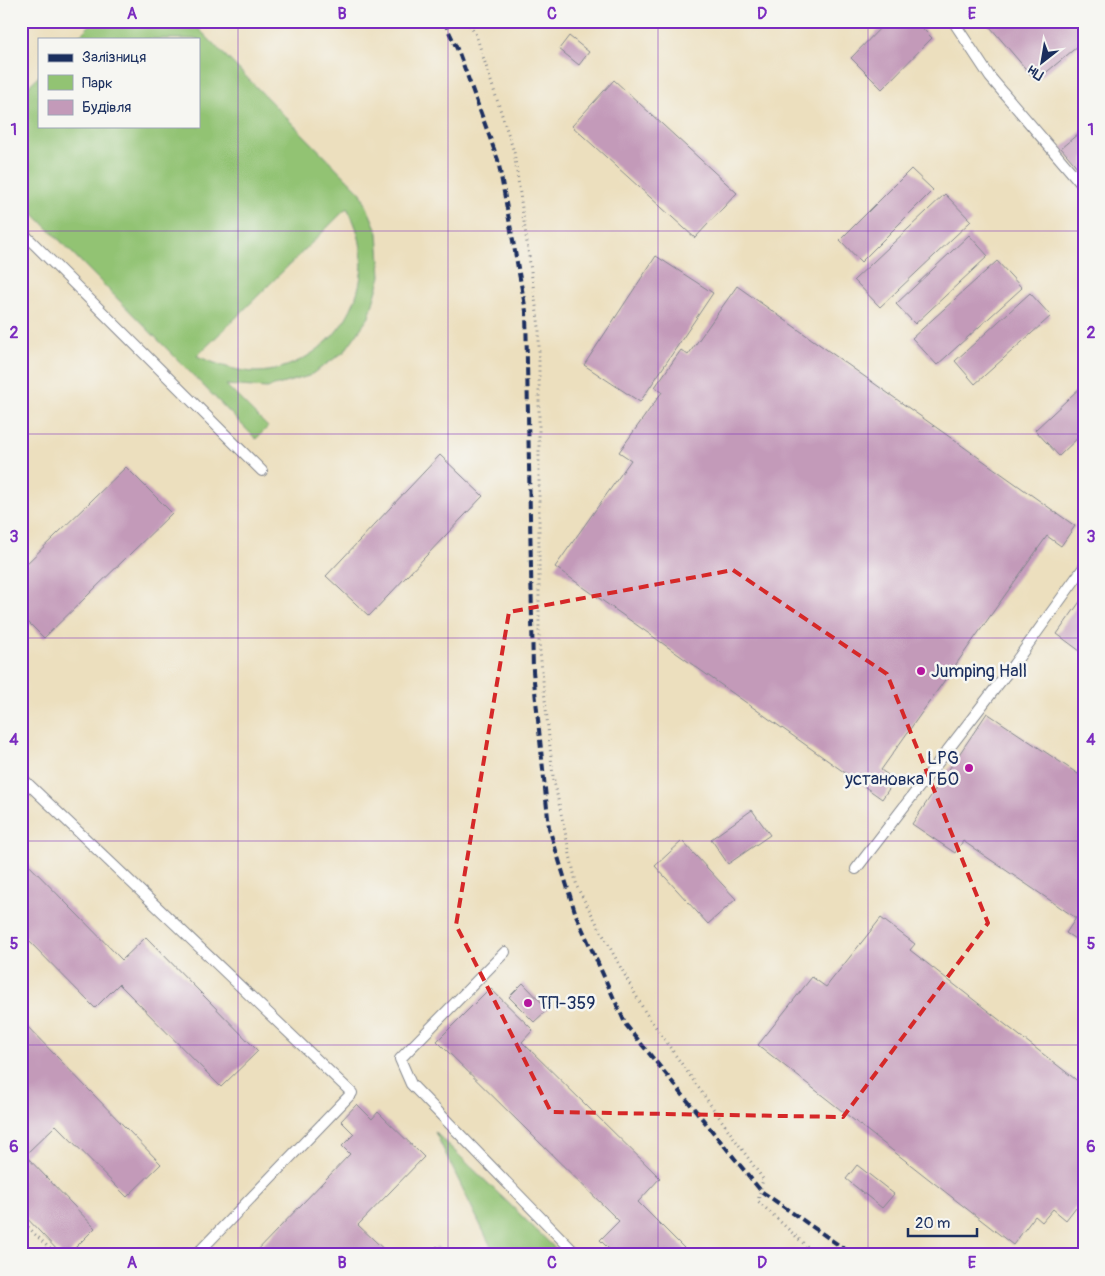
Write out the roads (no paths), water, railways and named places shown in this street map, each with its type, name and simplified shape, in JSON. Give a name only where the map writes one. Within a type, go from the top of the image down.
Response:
[{"type":"lane","points":[[954,21],[990,77],[1084,187]]},
{"type":"lane","points":[[21,231],[262,471]]},
{"type":"lane","points":[[856,869],[1014,664],[1084,568]]},
{"type":"lane","points":[[21,777],[352,1093],[196,1255]]},
{"type":"lane","points":[[505,952],[400,1059],[411,1084],[576,1255]]},
{"type":"railway","points":[[444,21],[459,53],[498,160],[526,311],[533,671],[549,828],[576,915],[626,1025],[761,1191],[853,1255]]},
{"type":"place","name":"Jumping Hall","points":[[921,671]]},
{"type":"place","name":"LPG установка ГБО","points":[[969,768]]},
{"type":"place","name":"ТП-359","points":[[528,1003]]}]
